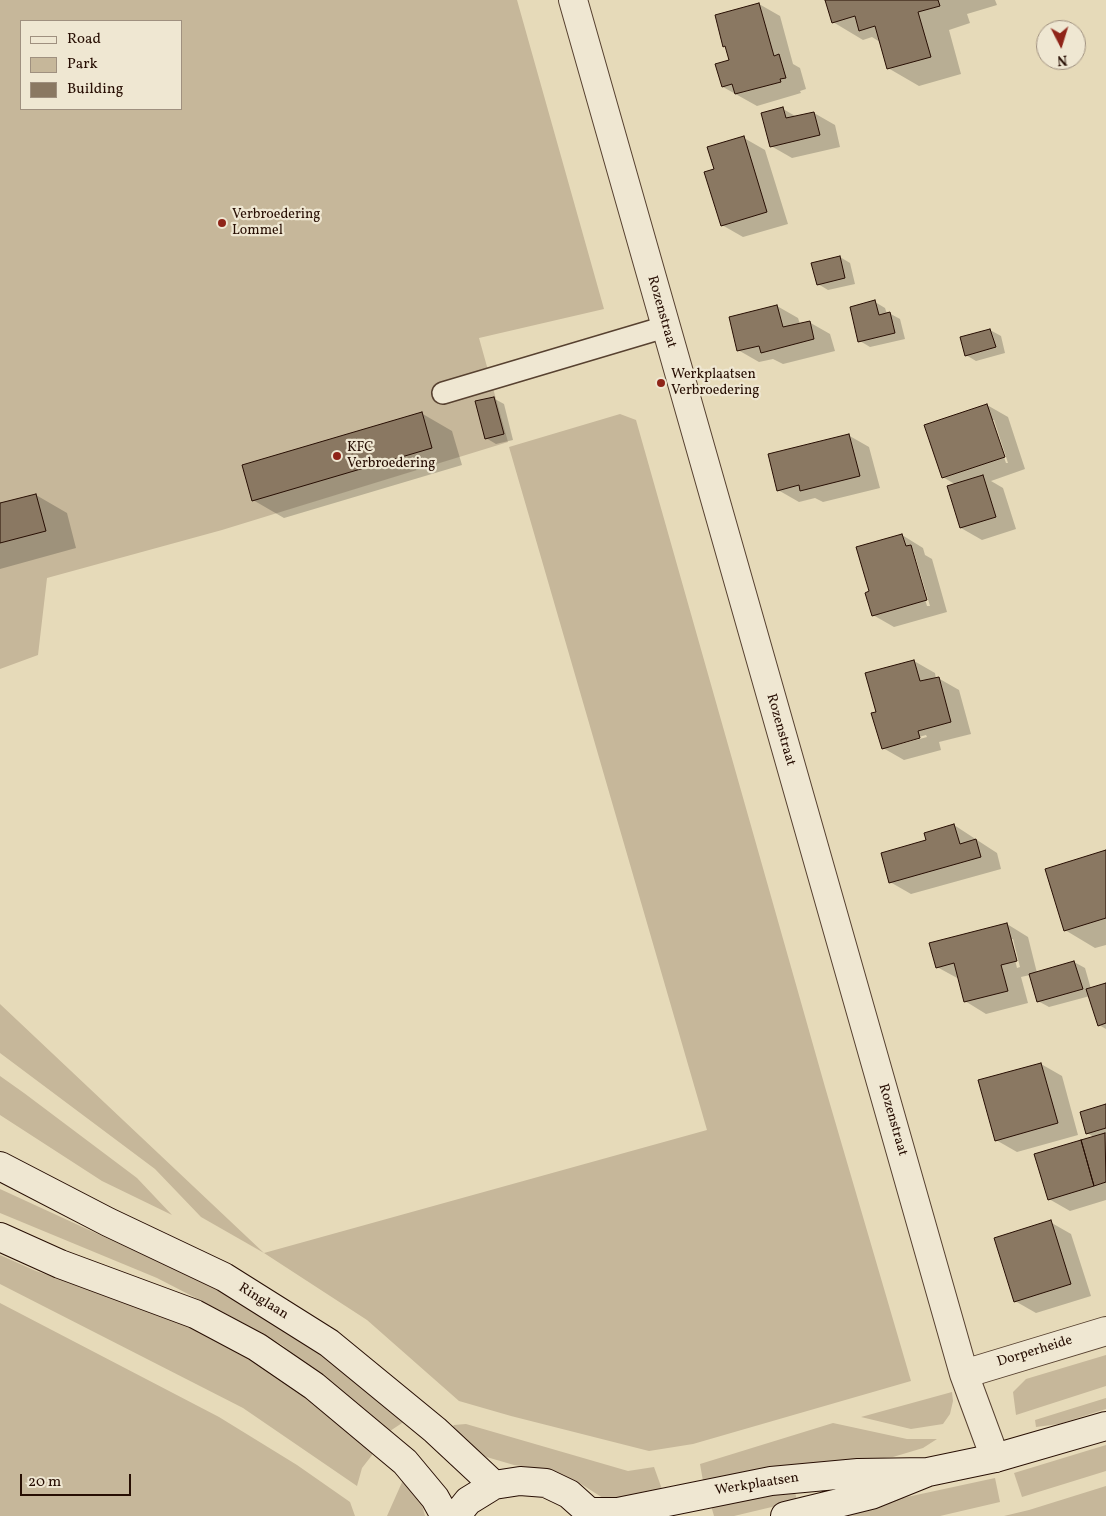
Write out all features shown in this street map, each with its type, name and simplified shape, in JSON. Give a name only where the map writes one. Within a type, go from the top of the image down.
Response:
[{"type":"main road","name":"Rozenstraat","points":[[573,0],[964,1374],[995,1458]]},
{"type":"main road","name":"Ringlaan","points":[[0,1166],[108,1222],[224,1277],[329,1344],[435,1430],[494,1485]]},
{"type":"main road","points":[[0,1237],[60,1264],[195,1314],[257,1347],[314,1386],[405,1462],[435,1498],[445,1516]]},
{"type":"main road","name":"Dorperheide","points":[[964,1374],[1106,1331]]},
{"type":"main road","name":"Werkplaatsen","points":[[785,1516],[871,1495],[928,1472],[995,1458],[1106,1426]]},
{"type":"main road","name":"Werkplaatsen","points":[[590,1514],[618,1512],[771,1481],[858,1473],[928,1472]]},
{"type":"main road","points":[[456,1516],[468,1501],[494,1485],[520,1481],[546,1483],[569,1494],[590,1514]]},
{"type":"lane","points":[[442,393],[665,327]]},
{"type":"green space","name":"Verbroedering Lommel","points":[[0,0],[517,0],[604,309],[479,338],[508,442],[222,530],[47,578],[38,655],[0,669]]},
{"type":"green space","points":[[620,414],[636,420],[825,1087],[911,1381],[693,1444],[649,1451],[459,1401],[367,1320],[264,1253],[707,1130],[509,447]]},
{"type":"green space","points":[[0,1004],[264,1253],[201,1217],[155,1169],[0,1053]]},
{"type":"green space","points":[[0,1076],[137,1178],[172,1215],[102,1181],[0,1115]]},
{"type":"green space","points":[[0,1189],[200,1281],[253,1309],[303,1340],[405,1421],[390,1431],[282,1345],[223,1312],[157,1278],[0,1213]]},
{"type":"green space","points":[[0,1255],[36,1271],[165,1315],[219,1339],[271,1371],[376,1450],[362,1468],[357,1486],[243,1408],[0,1284]]},
{"type":"green space","points":[[0,1303],[219,1417],[297,1465],[350,1502],[355,1516],[0,1516]]},
{"type":"green space","points":[[1106,1355],[1106,1386],[1016,1415],[1013,1392],[1026,1379]]},
{"type":"green space","points":[[952,1392],[953,1401],[950,1414],[943,1424],[911,1429],[861,1417]]},
{"type":"green space","points":[[1106,1398],[1106,1409],[1059,1424],[1036,1427],[1035,1420]]},
{"type":"green space","points":[[833,1423],[907,1439],[937,1439],[923,1448],[893,1457],[745,1473],[703,1481],[700,1464]]},
{"type":"green space","points":[[466,1424],[628,1471],[654,1467],[663,1492],[625,1502],[603,1498],[578,1482],[551,1470],[514,1465],[483,1456],[451,1429],[454,1425]]},
{"type":"green space","points":[[1106,1445],[1106,1471],[1022,1497],[1014,1473]]},
{"type":"green space","points":[[995,1478],[1000,1502],[940,1516],[819,1516]]},
{"type":"green space","points":[[403,1480],[420,1497],[425,1516],[387,1516]]},
{"type":"green space","points":[[1106,1486],[1106,1516],[1004,1516],[1029,1510]]},
{"type":"green space","points":[[794,1487],[797,1501],[734,1516],[714,1516],[710,1502]]},
{"type":"building","points":[[825,0],[938,0],[940,6],[918,12],[931,57],[887,69],[875,26],[859,31],[855,16],[832,23]]},
{"type":"building","points":[[759,3],[774,56],[779,54],[786,78],[780,79],[781,82],[735,94],[732,84],[722,87],[715,64],[729,60],[725,46],[723,47],[715,15]]},
{"type":"building","points":[[783,107],[786,118],[814,112],[820,135],[770,147],[761,113]]},
{"type":"building","points":[[744,136],[767,212],[721,226],[704,172],[714,169],[707,147]]},
{"type":"building","points":[[840,256],[845,278],[817,285],[811,263]]},
{"type":"building","points":[[875,300],[879,315],[890,312],[895,333],[858,342],[850,307]]},
{"type":"building","points":[[777,305],[783,327],[810,321],[814,339],[761,353],[759,346],[737,351],[729,317]]},
{"type":"building","points":[[990,329],[996,347],[965,356],[960,337]]},
{"type":"building","points":[[494,397],[504,434],[485,439],[475,401]]},
{"type":"building","points":[[987,404],[1005,457],[942,478],[924,425]]},
{"type":"building","name":"KFC Verbroedering","points":[[422,412],[432,448],[252,501],[242,465]]},
{"type":"building","points":[[849,434],[860,476],[800,491],[799,485],[777,491],[768,454]]},
{"type":"building","points":[[983,475],[996,517],[960,528],[947,486]]},
{"type":"building","points":[[36,494],[46,531],[0,543],[0,503]]},
{"type":"building","points":[[902,534],[906,546],[911,545],[927,600],[872,616],[865,593],[869,591],[856,547]]},
{"type":"building","points":[[914,660],[920,681],[939,677],[951,722],[918,731],[920,738],[882,749],[871,713],[876,712],[865,673]]},
{"type":"building","points":[[954,824],[960,844],[976,839],[981,857],[889,883],[881,853],[926,840],[924,833]]},
{"type":"building","points":[[1106,850],[1106,918],[1064,931],[1045,869]]},
{"type":"building","points":[[1007,923],[1017,961],[1001,965],[1008,991],[964,1002],[954,963],[936,968],[929,943]]},
{"type":"building","points":[[1074,961],[1083,989],[1037,1002],[1029,974]]},
{"type":"building","points":[[1106,983],[1106,1023],[1098,1026],[1086,989]]},
{"type":"building","points":[[1041,1063],[1058,1123],[995,1141],[978,1080]]},
{"type":"building","points":[[1106,1104],[1106,1128],[1086,1134],[1080,1112]]},
{"type":"building","points":[[1105,1133],[1106,1182],[1094,1186],[1081,1140]]},
{"type":"building","points":[[1081,1140],[1094,1186],[1048,1200],[1034,1154]]},
{"type":"building","points":[[1051,1220],[1071,1284],[1014,1302],[994,1238]]},
{"type":"place","name":"Verbroedering Lommel","points":[[222,223]]},
{"type":"place","name":"Werkplaatsen Verbroedering","points":[[661,383]]},
{"type":"place","name":"KFC Verbroedering","points":[[337,456]]}]
